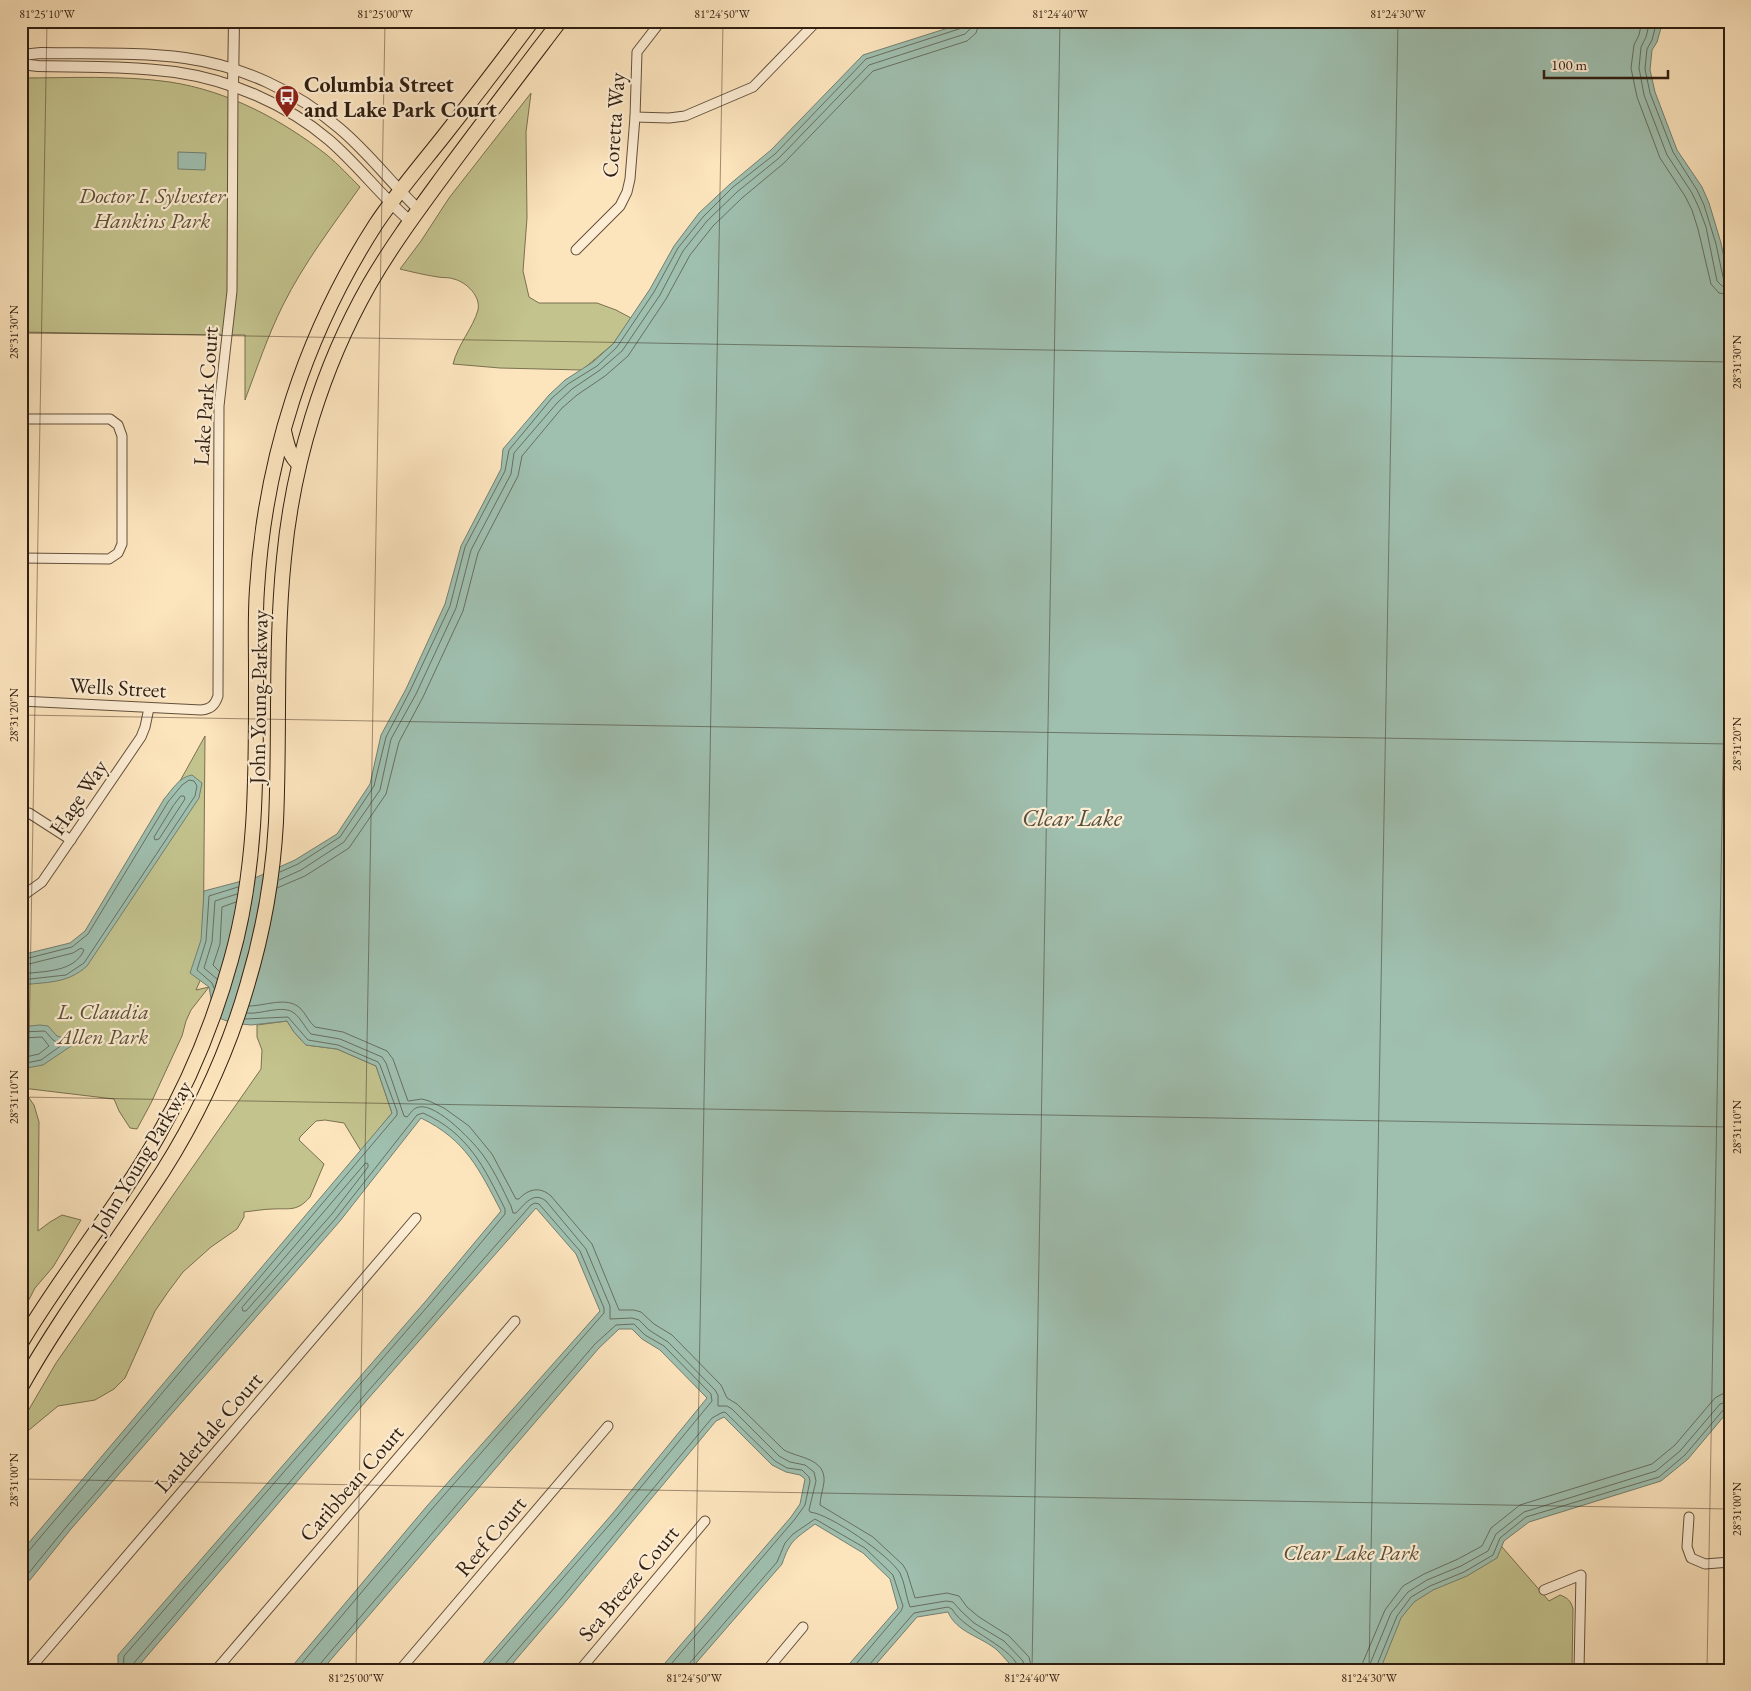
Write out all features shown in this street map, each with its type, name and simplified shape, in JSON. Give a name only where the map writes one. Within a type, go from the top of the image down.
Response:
[{"type":"main road","name":"John Young Parkway","points":[[21,1343],[157,1138],[180,1096],[207,1035],[232,958],[240,926],[249,872],[254,824],[256,608],[259,558],[268,494],[284,428],[299,378],[322,323],[347,274],[376,224],[532,21]]},
{"type":"main road","name":"John Young Parkway","points":[[21,1387],[68,1311],[163,1171],[195,1116],[228,1042],[248,985],[262,926],[270,880],[276,826],[282,584],[287,530],[300,464],[321,391],[349,324],[384,260],[418,209],[560,21]]},
{"type":"main road","points":[[284,428],[288,448],[295,461],[300,464]]},
{"type":"street","points":[[233,86],[234,21]]},
{"type":"street","name":"Coretta Way","points":[[576,250],[620,206],[627,192],[630,179],[635,118],[637,52],[661,21]]},
{"type":"street","points":[[635,118],[685,116],[752,87],[817,21]]},
{"type":"street","points":[[21,55],[41,53],[153,55],[186,58],[234,69],[276,86],[319,112],[354,141],[418,209]]},
{"type":"street","points":[[21,64],[168,71],[197,76],[233,86],[282,108],[316,130],[346,156],[391,204],[410,221]]},
{"type":"street","name":"Lake Park Court","points":[[213,707],[218,696],[219,406],[232,291],[233,86]]},
{"type":"street","points":[[21,419],[110,419],[118,425],[122,436],[122,544],[118,554],[109,558],[21,558]]},
{"type":"street","name":"Wells Street","points":[[21,700],[201,710],[213,707]]},
{"type":"street","name":"Hage Way","points":[[21,897],[42,882],[141,737],[146,727],[149,708]]},
{"type":"street","points":[[21,811],[29,813],[71,840]]},
{"type":"street","name":"Lauderdale Court","points":[[29,1670],[416,1218]]},
{"type":"street","name":"Caribbean Court","points":[[216,1670],[515,1321]]},
{"type":"street","name":"Reef Court","points":[[400,1670],[608,1426]]},
{"type":"street","points":[[1689,1517],[1687,1547],[1691,1558],[1706,1564],[1730,1562]]},
{"type":"street","name":"Sea Breeze Court","points":[[580,1670],[706,1521]]},
{"type":"street","points":[[1544,1590],[1581,1575],[1580,1670]]},
{"type":"street","points":[[767,1670],[803,1627]]},
{"type":"green space","name":"Doctor I. Sylvester Hankins Park","points":[[21,78],[133,78],[170,82],[213,92],[253,108],[291,130],[327,155],[360,187],[291,289],[272,328],[245,400],[245,335],[21,333]]},
{"type":"green space","points":[[531,93],[526,132],[527,218],[523,271],[529,297],[539,303],[597,303],[631,318],[613,344],[582,370],[500,368],[453,364],[478,310],[475,295],[468,286],[454,279],[400,269],[449,198]]},
{"type":"green space","name":"L. Claudia Allen Park","points":[[205,736],[203,974],[196,990],[209,987],[191,1010],[182,1036],[137,1129],[130,1128],[114,1099],[22,1088],[34,1105],[39,1122],[38,1231],[62,1215],[81,1220],[53,1267],[35,1288],[21,1315],[21,1250],[24,1247],[26,1236],[28,1131],[26,1117],[21,1107],[21,968],[84,954]]},
{"type":"green space","points":[[287,1021],[306,1045],[337,1049],[376,1066],[392,1113],[361,1151],[344,1123],[325,1120],[316,1121],[299,1140],[324,1164],[310,1197],[301,1205],[293,1208],[244,1212],[244,1217],[237,1229],[211,1247],[183,1272],[168,1292],[155,1311],[125,1378],[114,1389],[95,1400],[58,1406],[29,1430],[21,1429],[21,1423],[56,1363],[261,1069],[262,1050],[257,1037],[257,1025]]},
{"type":"green space","points":[[1483,1525],[1549,1601],[1560,1595],[1570,1602],[1573,1609],[1572,1670],[1232,1670]]},
{"type":"water","name":"Clear Lake","points":[[970,21],[1663,21],[1657,42],[1652,50],[1650,70],[1655,92],[1677,150],[1702,187],[1709,203],[1721,243],[1730,286],[1730,1409],[1688,1459],[1661,1481],[1529,1522],[1504,1541],[1497,1558],[1467,1576],[1433,1590],[1414,1602],[1401,1618],[1380,1670],[1015,1670],[991,1645],[957,1625],[948,1612],[917,1617],[871,1670],[844,1670],[898,1608],[890,1579],[863,1553],[815,1524],[794,1541],[782,1564],[690,1670],[659,1670],[791,1517],[800,1504],[805,1479],[800,1475],[786,1472],[772,1465],[724,1417],[716,1421],[507,1670],[477,1670],[613,1513],[707,1398],[660,1350],[642,1339],[632,1329],[619,1329],[599,1348],[322,1670],[289,1670],[427,1506],[600,1311],[576,1254],[536,1208],[367,1400],[135,1670],[118,1670],[118,1655],[425,1302],[501,1211],[470,1157],[449,1136],[421,1118],[340,1221],[71,1529],[30,1580],[21,1581],[21,1552],[392,1113],[376,1066],[337,1049],[306,1045],[287,1021],[251,1025],[232,1023],[214,1016],[209,987],[190,973],[201,940],[204,891],[257,877],[295,860],[337,834],[370,784],[381,735],[406,689],[445,604],[461,546],[501,469],[503,449],[549,395],[565,380],[593,362],[613,344],[650,289],[674,246],[699,213],[771,150],[863,55]]},
{"type":"water","points":[[178,152],[206,153],[205,170],[178,169]]},
{"type":"water","points":[[192,775],[202,783],[199,798],[87,966],[64,979],[21,985],[21,955],[70,943],[85,931],[164,799],[183,778]]},
{"type":"water","points":[[48,1026],[57,1036],[77,1042],[43,1065],[21,1069],[21,1027]]},
{"type":"place","name":"Columbia Street and Lake Park Court","points":[[287,118]]},
{"type":"park label","name":"Clear Lake Park","points":[[1351,1552]]}]
